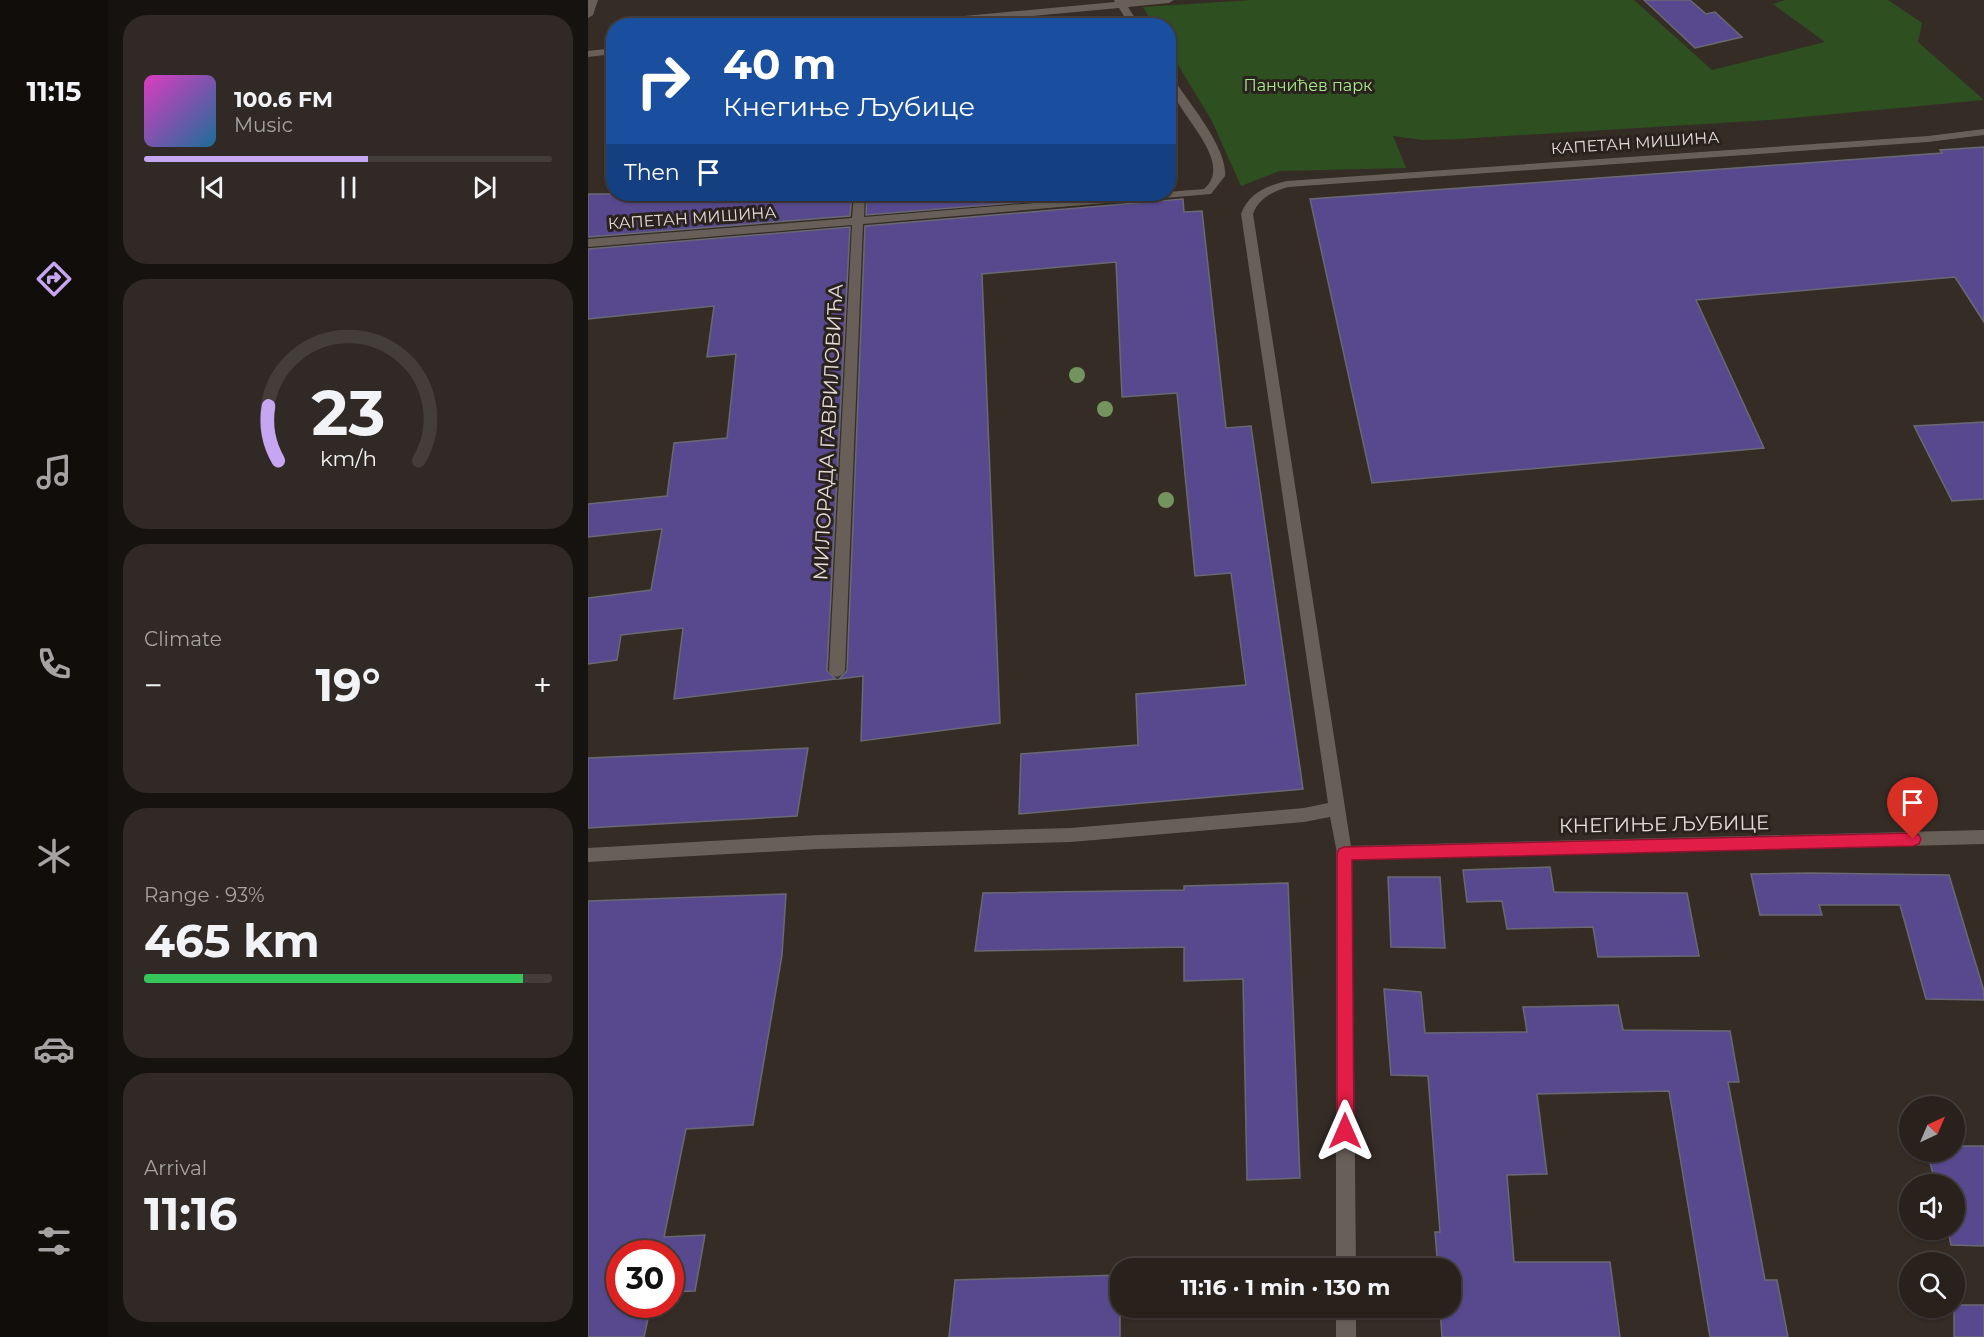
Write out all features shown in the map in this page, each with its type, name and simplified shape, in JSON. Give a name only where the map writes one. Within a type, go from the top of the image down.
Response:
[{"type":"street","points":[[588,15],[593,0]]},
{"type":"street","points":[[965,18],[1120,2],[1168,0]]},
{"type":"street","points":[[1120,2],[1130,18]]},
{"type":"street","points":[[588,54],[606,52]]},
{"type":"street","name":"КАПЕТАН МИШИНА","points":[[1176,93],[1205,138],[1220,171],[1217,184],[1207,192],[1176,196]]},
{"type":"street","name":"КАПЕТАН МИШИНА","points":[[1346,1258],[1344,854],[1247,214],[1249,206],[1260,195],[1287,184],[1928,139],[1984,132]]},
{"type":"street","name":"МИЛОРАДА ГАВРИЛОВИЋА","points":[[837,671],[858,201]]},
{"type":"street","name":"КАПЕТАН МИШИНА","points":[[588,243],[1118,201]]},
{"type":"street","points":[[588,855],[818,842],[1071,835],[1304,815],[1336,809]]},
{"type":"street","name":"КНЕГИЊЕ ЉУБИЦЕ","points":[[1344,854],[1984,837]]},
{"type":"street","points":[[1346,1318],[1346,1337]]},
{"type":"green space","name":"Панчићев парк","points":[[1252,0],[1634,0],[1712,70],[1825,42],[1773,4],[1785,0],[1888,0],[1922,23],[1918,42],[1984,100],[1769,120],[1458,139],[1423,140],[1393,136],[1406,168],[1280,171],[1241,186],[1212,121],[1176,62],[1176,18],[1150,18],[1143,7]]},
{"type":"building","points":[[1644,0],[1690,0],[1706,14],[1715,12],[1742,37],[1695,48]]},
{"type":"building","points":[[1984,147],[1984,322],[1955,277],[1696,300],[1764,448],[1372,483],[1310,199],[1942,153],[1940,150]]},
{"type":"building","points":[[588,194],[606,194],[606,201],[851,201],[850,216],[588,237]]},
{"type":"building","points":[[1183,199],[1184,212],[1202,211],[1226,428],[1251,426],[1303,789],[1019,814],[1021,754],[1138,745],[1136,694],[1246,685],[1231,573],[1195,576],[1177,393],[1122,397],[1116,262],[982,274],[1000,723],[861,741],[863,676],[839,679],[847,671],[865,226]]},
{"type":"building","points":[[867,201],[1037,201],[866,215]]},
{"type":"building","points":[[850,227],[827,671],[836,679],[674,699],[683,628],[621,635],[617,660],[588,664],[588,598],[651,590],[662,529],[588,537],[588,504],[667,496],[674,443],[727,438],[736,354],[707,357],[714,306],[588,319],[588,249]]},
{"type":"building","points":[[1984,422],[1984,499],[1952,501],[1914,426]]},
{"type":"building","points":[[808,748],[797,816],[588,828],[588,758]]},
{"type":"building","points":[[1550,867],[1554,892],[1687,893],[1699,956],[1598,957],[1593,927],[1507,929],[1502,901],[1467,902],[1463,870]]},
{"type":"building","points":[[1751,874],[1949,875],[1984,991],[1984,1000],[1926,999],[1900,905],[1819,905],[1822,915],[1760,915]]},
{"type":"building","points":[[1388,877],[1440,877],[1445,948],[1391,947]]},
{"type":"building","points":[[1288,883],[1300,1178],[1247,1180],[1243,979],[1184,981],[1184,947],[975,951],[983,893],[1184,890],[1184,886]]},
{"type":"building","points":[[786,894],[782,955],[753,1125],[686,1129],[664,1237],[705,1235],[695,1291],[684,1291],[684,1240],[606,1240],[606,1318],[648,1318],[644,1337],[588,1337],[588,901]]},
{"type":"building","points":[[1384,989],[1421,992],[1425,1033],[1527,1032],[1523,1007],[1618,1005],[1623,1030],[1730,1031],[1739,1082],[1728,1082],[1765,1280],[1777,1280],[1788,1337],[1710,1337],[1669,1091],[1537,1094],[1547,1174],[1507,1175],[1514,1262],[1610,1262],[1620,1337],[1442,1337],[1441,1318],[1461,1318],[1461,1258],[1437,1258],[1435,1232],[1440,1232],[1428,1076],[1391,1075]]},
{"type":"building","points":[[1965,1146],[1984,1146],[1984,1246],[1951,1245],[1950,1240],[1965,1240],[1965,1174],[1933,1174],[1930,1162],[1965,1162]]},
{"type":"building","points":[[1110,1275],[1110,1318],[1120,1318],[1120,1337],[949,1337],[955,1280]]},
{"type":"building","points":[[1965,1305],[1984,1305],[1984,1337],[1954,1337],[1954,1318],[1965,1318]]},
{"type":"route","points":[[1345,1131],[1344,854],[1913,839]]}]
